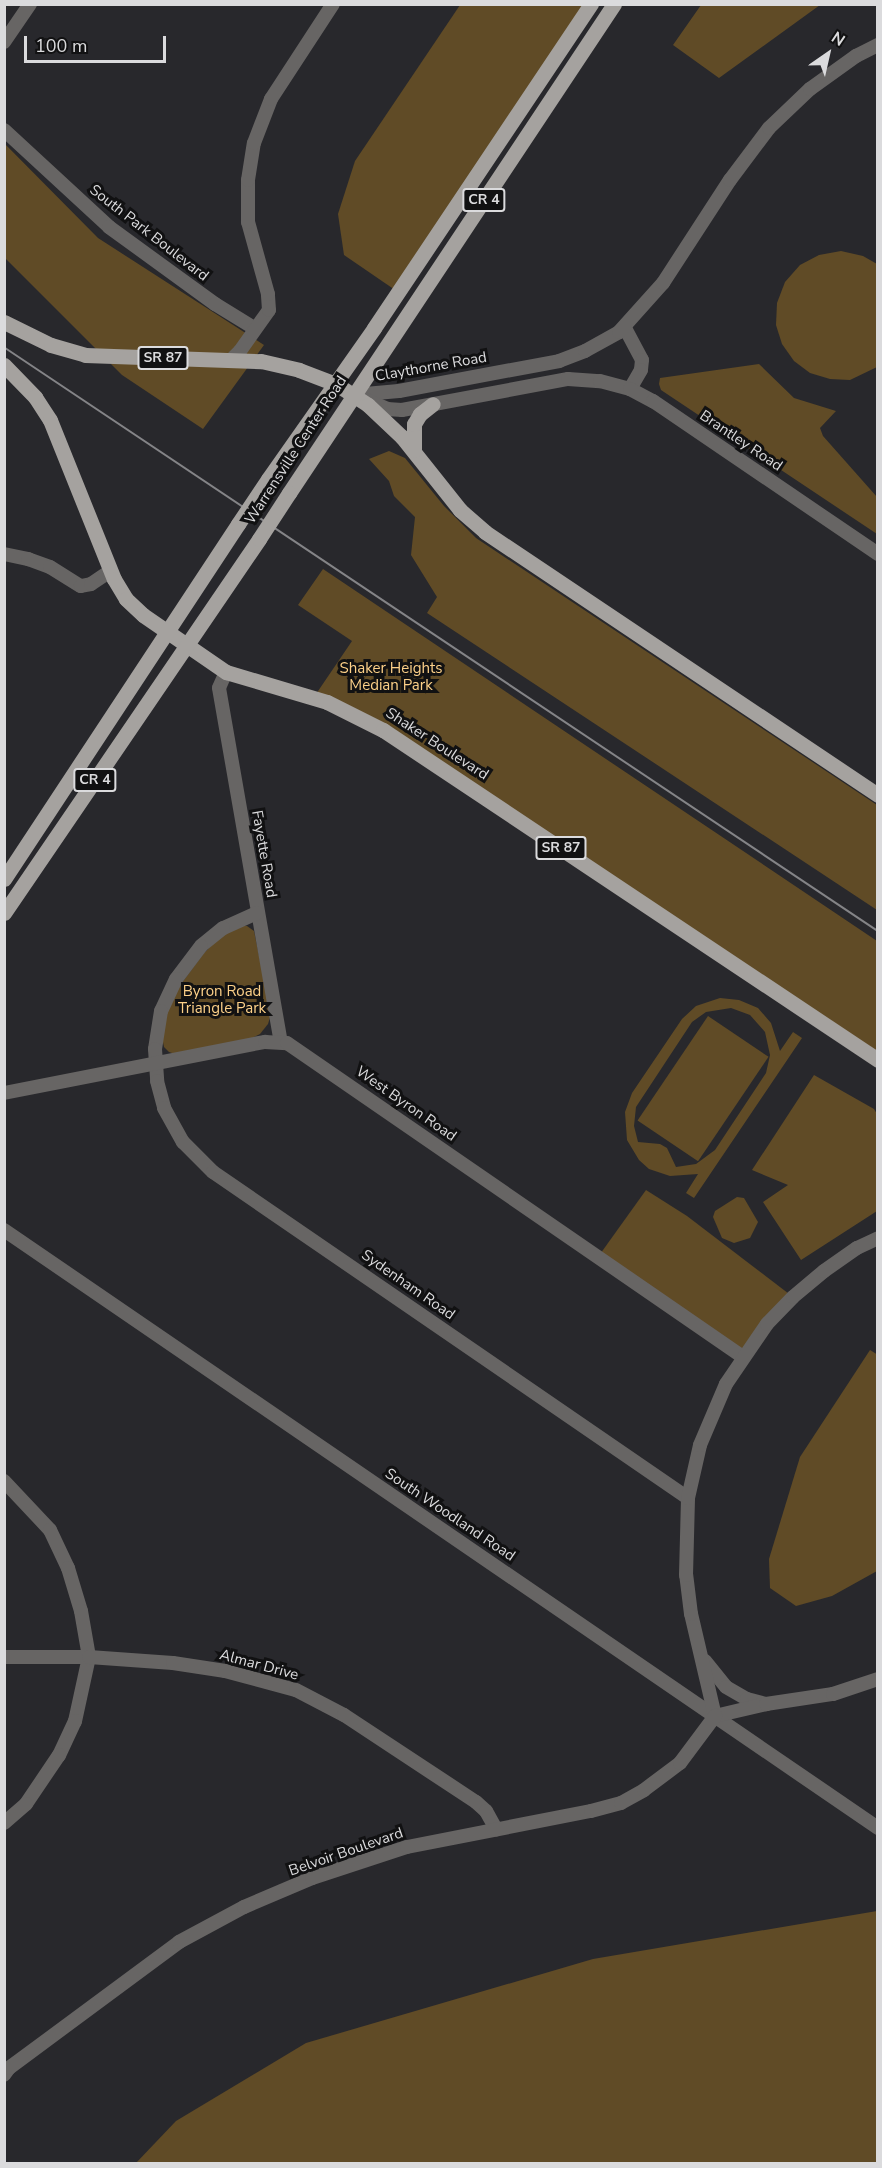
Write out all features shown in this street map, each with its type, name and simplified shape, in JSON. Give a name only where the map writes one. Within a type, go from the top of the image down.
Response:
[{"type":"main road","name":"Warrensville Center Road","points":[[4,879],[168,634],[268,479],[336,384],[591,4]]},
{"type":"main road","name":"Warrensville Center Road","points":[[4,914],[259,539],[614,4]]},
{"type":"main road","name":"SR 87","points":[[4,322],[36,339],[85,355],[232,359],[272,363],[336,384],[375,411],[414,450],[460,510],[485,532],[878,795]]},
{"type":"main road","name":"Shaker Boulevard","points":[[4,365],[35,396],[56,431],[110,571],[119,590],[133,607],[168,634],[226,672],[327,702],[383,729],[878,1060]]},
{"type":"main road","points":[[414,450],[414,424],[420,414],[432,404]]},
{"type":"street","points":[[4,42],[30,4]]},
{"type":"street","points":[[232,359],[244,347],[254,328],[269,310],[268,294],[254,252],[248,222],[248,180],[254,143],[271,99],[333,4]]},
{"type":"street","name":"Claythorne Road","points":[[354,395],[399,391],[558,361],[594,347],[625,328],[663,283],[730,180],[769,128],[810,89],[856,56],[878,45]]},
{"type":"street","name":"South Park Boulevard","points":[[4,130],[109,227],[215,304],[254,328]]},
{"type":"street","points":[[625,328],[642,360],[641,370],[630,388]]},
{"type":"street","name":"Claythorne Road","points":[[354,395],[393,410],[576,379]]},
{"type":"street","name":"Brantley Road","points":[[576,379],[630,388],[653,401],[878,554]]},
{"type":"street","points":[[4,554],[50,567],[81,586],[91,584],[110,571]]},
{"type":"street","name":"Fayette Road","points":[[226,672],[219,688],[281,1042]]},
{"type":"street","name":"Sydenham Road","points":[[257,913],[235,921],[212,937],[184,967],[161,1011],[155,1064],[159,1096],[169,1120],[183,1142],[200,1161],[688,1498]]},
{"type":"street","points":[[4,1093],[265,1042],[281,1042]]},
{"type":"street","name":"West Byron Road","points":[[281,1042],[306,1055],[743,1357]]},
{"type":"street","name":"South Woodland Road","points":[[4,1230],[878,1828]]},
{"type":"street","points":[[878,1239],[841,1258],[793,1297],[767,1324],[726,1384],[706,1429],[688,1498],[686,1547],[688,1597],[704,1660],[714,1716],[766,1704],[833,1694],[878,1679]]},
{"type":"street","points":[[4,1481],[50,1530],[68,1568],[78,1600],[88,1657],[75,1720],[59,1755],[26,1804],[4,1823]]},
{"type":"street","name":"Almar Drive","points":[[4,1657],[88,1657],[173,1663],[225,1671],[296,1690],[344,1715],[476,1802],[486,1811],[495,1829]]},
{"type":"street","points":[[704,1660],[726,1687],[747,1699],[766,1704]]},
{"type":"street","name":"Belvoir Boulevard","points":[[6,2071],[178,1942],[244,1907],[312,1878],[407,1847],[591,1811],[633,1797],[680,1762],[714,1716]]},
{"type":"green space","points":[[460,5],[591,5],[398,292],[344,255],[338,214],[355,161]]},
{"type":"green space","points":[[701,5],[820,5],[719,78],[673,45]]},
{"type":"green space","points":[[4,143],[98,238],[264,345],[203,429],[122,375],[5,258]]},
{"type":"green space","points":[[841,251],[863,256],[877,264],[877,367],[850,380],[830,379],[810,373],[794,361],[782,344],[776,325],[777,303],[785,282],[800,265],[819,255]]},
{"type":"green space","points":[[759,364],[794,398],[836,411],[820,428],[823,436],[877,497],[877,534],[661,390],[659,384],[660,378]]},
{"type":"green space","points":[[389,451],[405,458],[444,506],[476,538],[877,805],[877,910],[427,613],[437,597],[411,555],[415,517],[394,496],[389,481],[369,459]]},
{"type":"green space","name":"Shaker Heights Median Park","points":[[323,569],[877,941],[877,1060],[407,745],[314,697],[352,641],[298,605]]},
{"type":"green space","name":"Byron Road Triangle Park","points":[[239,926],[247,926],[254,931],[271,1014],[268,1024],[260,1034],[248,1040],[175,1054],[169,1052],[164,1047],[162,1037],[168,1009],[175,992],[204,953],[220,937]]},
{"type":"green space","points":[[720,998],[739,1000],[758,1008],[771,1023],[780,1051],[793,1032],[802,1038],[694,1198],[686,1193],[698,1174],[670,1176],[649,1169],[639,1160],[627,1140],[625,1112],[632,1093],[682,1019],[696,1006]],"holes":[[[731,1008],[750,1015],[765,1032],[770,1055],[766,1073],[715,1150],[696,1164],[676,1167],[667,1148],[660,1144],[638,1142],[634,1126],[636,1107],[692,1022],[706,1012]]]},
{"type":"green space","points":[[708,1016],[769,1057],[698,1161],[638,1120]]},
{"type":"green space","points":[[814,1075],[874,1109],[877,1114],[877,1211],[801,1260],[763,1202],[788,1185],[752,1170]]},
{"type":"green space","points":[[646,1190],[687,1216],[793,1297],[743,1357],[598,1257]]},
{"type":"green space","points":[[737,1197],[744,1198],[758,1222],[750,1238],[734,1243],[722,1238],[713,1217],[715,1211]]},
{"type":"green space","points":[[870,1350],[878,1355],[877,1571],[832,1596],[796,1606],[770,1588],[769,1559],[800,1457]]},
{"type":"green space","points":[[877,1911],[877,2163],[136,2163],[176,2121],[306,2043],[593,1959]]},
{"type":"tram line","points":[[4,347],[878,931]]}]
